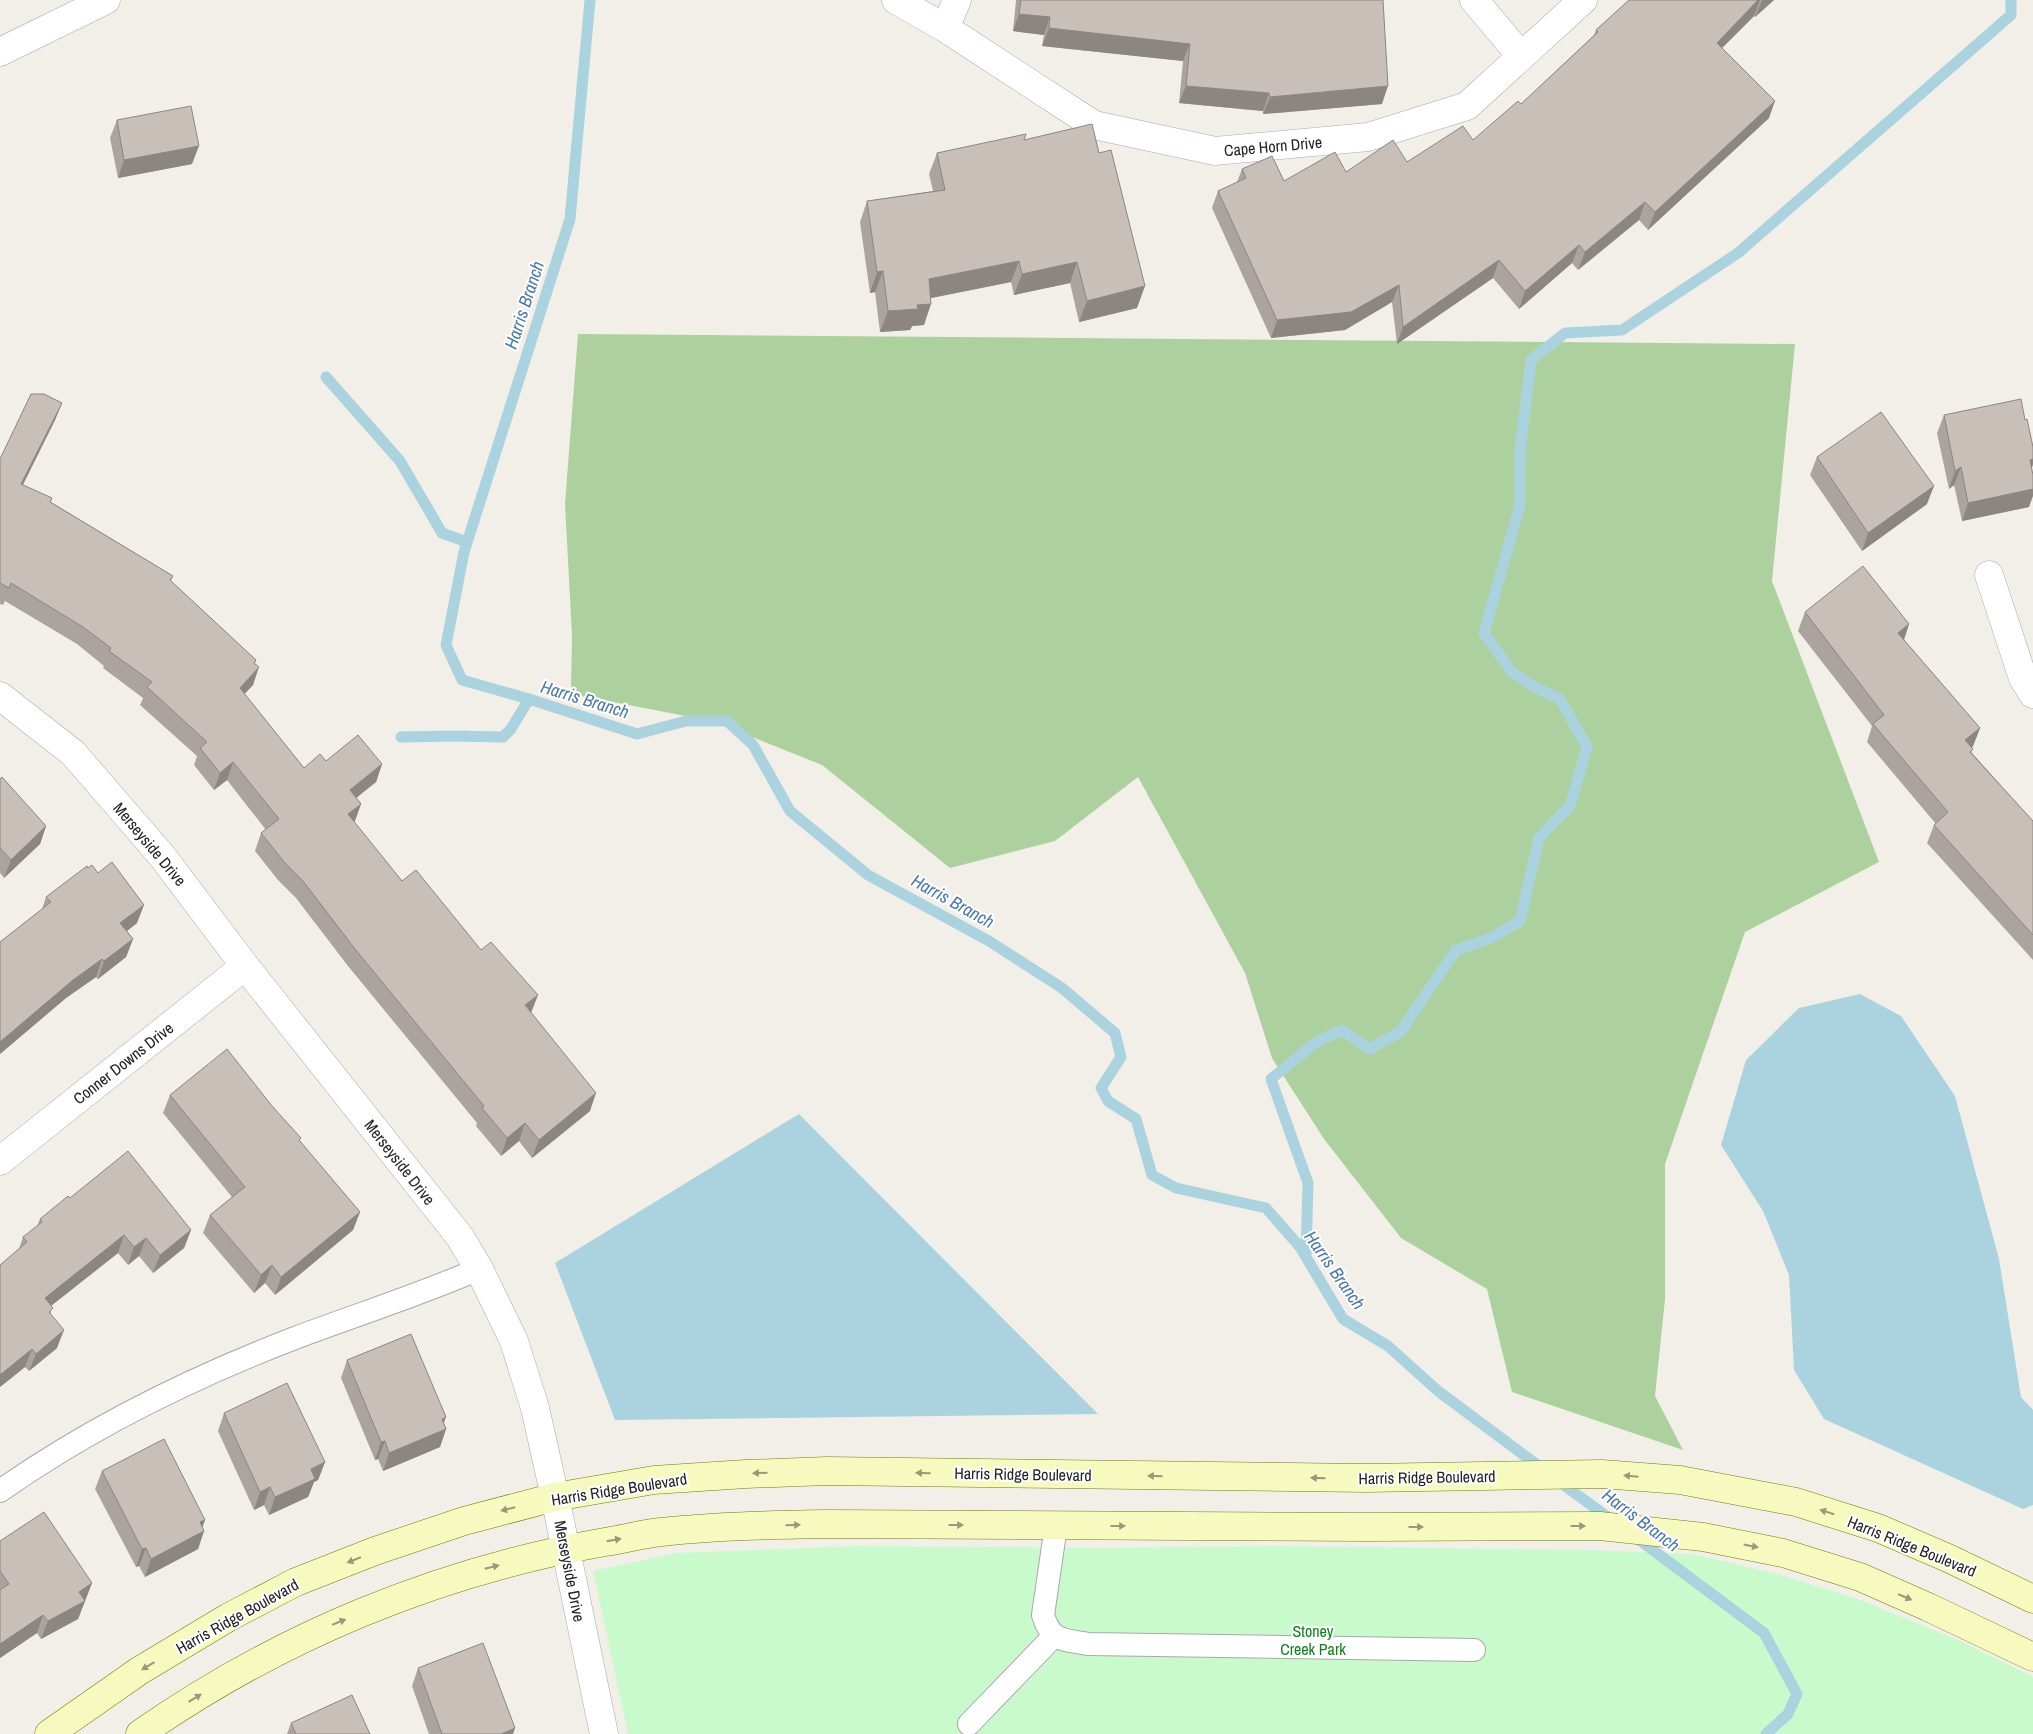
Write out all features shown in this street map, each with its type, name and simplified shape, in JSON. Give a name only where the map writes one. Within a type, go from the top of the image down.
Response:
[{"type":"street","points":[[0,52],[106,0]]},
{"type":"street","name":"Cape Horn Drive","points":[[896,0],[945,28],[1094,125],[1215,151],[1368,137],[1467,106],[1583,0]]},
{"type":"street","points":[[945,28],[957,0]]},
{"type":"street","points":[[1474,0],[1521,56]]},
{"type":"street","points":[[1989,575],[2024,678],[2033,694]]},
{"type":"street","name":"Merseyside Drive","points":[[0,696],[73,753],[162,856],[245,966],[460,1237],[479,1270],[514,1341],[534,1408],[555,1497],[604,1734]]},
{"type":"street","name":"Conner Downs Drive","points":[[0,1161],[245,966]]},
{"type":"street","name":"Harris Ridge Boulevard","points":[[49,1734],[139,1671],[229,1617],[296,1582],[375,1551],[464,1520],[555,1497],[654,1480],[746,1474],[827,1472],[1367,1478],[1602,1474],[1680,1480],[1796,1502],[1878,1528],[1950,1559],[2033,1599]]},
{"type":"street","points":[[140,1734],[167,1715],[254,1663],[318,1630],[393,1600],[479,1570],[566,1549],[660,1532],[749,1526],[828,1524],[1367,1527],[1600,1526],[1703,1537],[1784,1553],[1860,1577],[2033,1657]]},
{"type":"lane","points":[[0,1491],[35,1467],[115,1418],[208,1374],[293,1339],[479,1270]]},
{"type":"lane","points":[[1056,1526],[1043,1615],[1047,1628],[1054,1636],[1088,1644],[1474,1650]]},
{"type":"lane","points":[[969,1724],[1054,1636]]},
{"type":"green space","points":[[578,334],[1795,344],[1772,581],[1879,862],[1745,932],[1665,1164],[1665,1299],[1655,1396],[1683,1450],[1512,1392],[1487,1289],[1401,1238],[1324,1139],[1272,1058],[1245,973],[1138,777],[1055,841],[950,868],[822,765],[712,721],[571,694],[572,635],[565,504]]},
{"type":"green space","name":"Stoney Creek Park","points":[[859,1546],[1110,1548],[1279,1546],[1591,1550],[1693,1554],[1774,1573],[1858,1599],[1960,1641],[2033,1677],[2033,1734],[628,1734],[593,1571],[676,1553]]},
{"type":"water","points":[[1860,994],[1901,1016],[1955,1096],[1999,1259],[2021,1397],[2033,1410],[2033,1505],[2023,1509],[1824,1419],[1794,1370],[1789,1275],[1763,1211],[1721,1145],[1746,1060],[1799,1008]]},
{"type":"water","points":[[799,1114],[1098,1414],[615,1420],[555,1263]]},
{"type":"building","points":[[1021,0],[1383,0],[1388,86],[1270,97],[1269,93],[1186,86],[1190,44],[1049,28],[1050,17],[1019,14]]},
{"type":"building","points":[[1629,0],[1758,0],[1717,43],[1775,101],[1655,212],[1645,202],[1585,252],[1579,245],[1525,291],[1499,260],[1403,327],[1399,285],[1351,312],[1277,320],[1218,191],[1246,178],[1242,169],[1272,156],[1284,181],[1335,152],[1346,172],[1393,140],[1407,162],[1463,126],[1473,140],[1518,101],[1521,104],[1598,32],[1596,30]]},
{"type":"building","points":[[191,106],[199,146],[124,160],[117,120]]},
{"type":"building","points":[[1092,124],[1099,153],[1111,150],[1145,286],[1087,301],[1077,262],[1022,274],[1019,261],[929,279],[931,304],[917,305],[918,309],[888,311],[883,271],[877,272],[867,201],[945,190],[937,153],[1026,134],[1024,140]]},
{"type":"building","points":[[31,394],[44,394],[62,403],[21,484],[52,498],[50,502],[173,576],[170,580],[256,660],[254,663],[259,667],[240,688],[304,768],[320,754],[326,761],[358,735],[382,764],[350,790],[361,804],[348,814],[402,881],[416,870],[481,950],[491,942],[538,995],[525,1005],[596,1093],[539,1140],[525,1123],[507,1138],[482,1108],[484,1106],[355,949],[303,881],[285,863],[261,833],[279,819],[233,762],[220,773],[200,748],[207,742],[147,687],[152,682],[109,651],[111,648],[83,627],[11,583],[9,588],[0,583],[0,459]]},
{"type":"building","points":[[2021,399],[2033,447],[2033,459],[2030,460],[2033,489],[1968,503],[1961,467],[1955,471],[1944,415]]},
{"type":"building","points":[[1881,412],[1934,486],[1868,533],[1817,457]]},
{"type":"building","points":[[1863,566],[1909,624],[1898,633],[1980,728],[1965,740],[1973,749],[1970,752],[2033,821],[2033,935],[1934,825],[1948,812],[1873,724],[1884,715],[1805,612]]},
{"type":"building","points":[[2,777],[46,826],[11,860],[0,848],[0,779]]},
{"type":"building","points":[[112,862],[144,905],[120,923],[133,939],[104,961],[102,959],[73,980],[0,1042],[0,942],[51,902],[46,897],[87,866],[88,868],[92,865],[98,873]]},
{"type":"building","points":[[227,1049],[272,1106],[301,1138],[299,1140],[360,1212],[281,1277],[272,1265],[261,1275],[210,1215],[245,1187],[170,1095]]},
{"type":"building","points":[[128,1151],[191,1230],[160,1255],[146,1238],[134,1247],[124,1235],[45,1298],[53,1308],[49,1312],[64,1330],[36,1354],[32,1349],[0,1375],[0,1265],[27,1242],[23,1237],[42,1222],[40,1219],[68,1196],[70,1198]]},
{"type":"building","points":[[411,1334],[446,1417],[442,1419],[446,1429],[389,1453],[385,1441],[381,1442],[347,1360]]},
{"type":"building","points":[[287,1383],[325,1462],[311,1469],[315,1479],[275,1497],[270,1487],[260,1492],[224,1413]]},
{"type":"building","points":[[164,1439],[205,1520],[200,1522],[204,1531],[151,1559],[146,1548],[142,1549],[102,1471]]},
{"type":"building","points":[[44,1512],[92,1583],[79,1592],[85,1601],[48,1621],[43,1615],[0,1644],[0,1590],[9,1584],[0,1571],[0,1541]]},
{"type":"building","points":[[483,1643],[515,1728],[501,1734],[442,1734],[418,1668]]},
{"type":"building","points":[[352,1695],[370,1734],[296,1734],[291,1723]]},
{"type":"waterway","name":"Harris Branch","points":[[590,0],[570,219],[464,552],[446,645],[462,680],[529,699],[637,734],[686,721],[727,721],[753,745],[790,811],[868,875],[989,941],[1062,988],[1115,1033],[1121,1057],[1101,1088],[1108,1101],[1136,1119],[1152,1175],[1176,1188],[1266,1208],[1300,1247],[1343,1319],[1388,1346],[1438,1391],[1544,1470]]},
{"type":"waterway","points":[[1306,1256],[1308,1183],[1271,1079],[1315,1043],[1342,1030],[1370,1049],[1401,1031],[1456,950],[1489,939],[1520,921],[1539,838],[1570,806],[1587,747],[1560,699],[1536,688],[1512,672],[1484,633],[1520,505],[1520,452],[1531,360],[1565,333],[1622,330],[1738,253],[2011,15],[2011,0]]},
{"type":"waterway","points":[[326,377],[400,461],[442,533],[467,542]]},
{"type":"waterway","points":[[401,737],[503,737],[511,729],[529,699]]},
{"type":"waterway","name":"Harris Branch","points":[[1557,1480],[1613,1521]]},
{"type":"waterway","name":"Harris Branch","points":[[1634,1536],[1764,1633],[1797,1694],[1788,1714],[1766,1734]]}]
